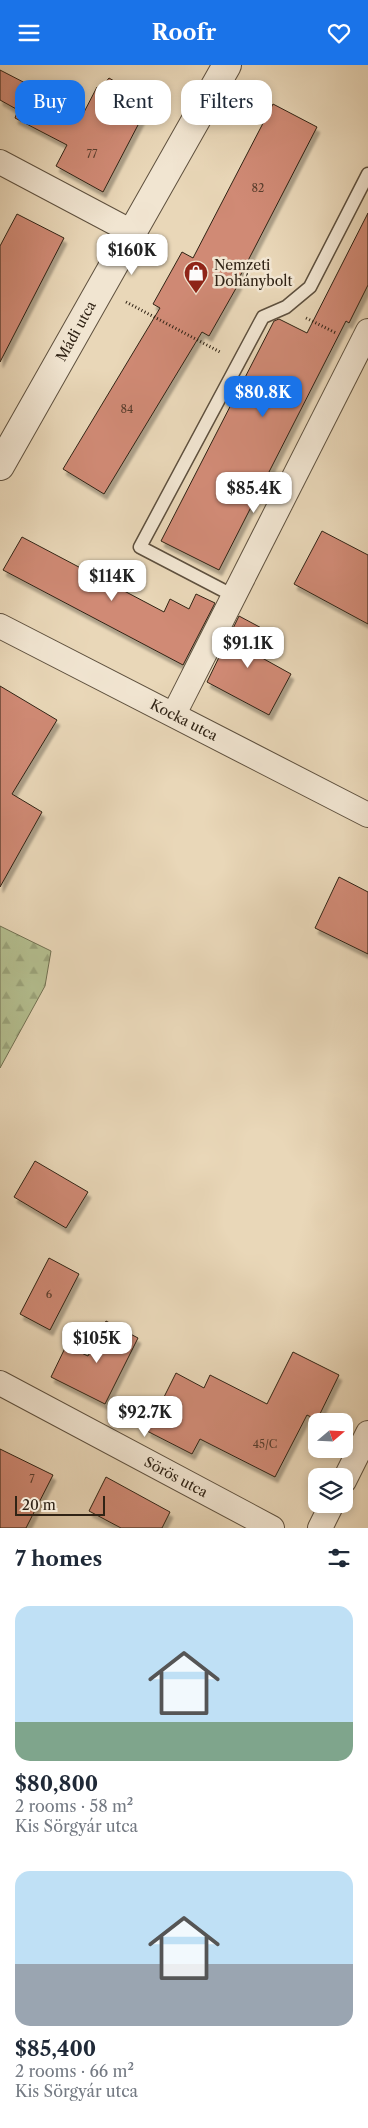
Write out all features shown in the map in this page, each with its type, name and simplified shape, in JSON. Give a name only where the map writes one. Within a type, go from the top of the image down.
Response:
[{"type":"street","name":"Mádi utca","points":[[0,466],[227,65]]},
{"type":"street","points":[[0,161],[132,232]]},
{"type":"street","points":[[174,714],[364,339]]},
{"type":"street","name":"Kocka utca","points":[[0,625],[368,815]]},
{"type":"street","name":"Sörös utca","points":[[0,1383],[272,1528]]},
{"type":"street","points":[[350,1468],[368,1433]]},
{"type":"street","points":[[320,1528],[328,1513]]},
{"type":"lane","points":[[234,596],[140,547],[263,317],[286,307],[310,287],[368,175]]},
{"type":"path","points":[[100,288],[238,361]]},
{"type":"path","points":[[286,307],[364,339]]},
{"type":"green space","points":[[0,926],[51,951],[45,986],[0,1068]]},
{"type":"building","points":[[0,70],[19,80],[15,80],[15,108],[0,100]]},
{"type":"building","points":[[95,91],[95,125],[138,125],[103,192],[56,166],[67,145],[28,125],[85,125],[85,110]]},
{"type":"building","points":[[273,104],[317,127],[237,282],[239,283],[209,336],[202,332],[104,494],[63,469],[160,308],[153,304],[182,252],[193,258],[262,125],[272,125]]},
{"type":"building","points":[[368,213],[368,285],[349,323],[346,321],[219,570],[161,541],[274,321],[279,319],[307,333]]},
{"type":"building","points":[[17,214],[64,238],[0,362],[0,246]]},
{"type":"building","points":[[322,531],[368,555],[368,624],[294,584]]},
{"type":"building","points":[[22,537],[164,612],[170,599],[189,609],[196,594],[215,603],[183,665],[3,570]]},
{"type":"building","points":[[239,616],[267,631],[255,654],[291,674],[269,715],[207,682]]},
{"type":"building","points":[[0,686],[57,720],[12,794],[42,812],[0,887]]},
{"type":"building","points":[[339,877],[368,892],[368,954],[315,928]]},
{"type":"building","points":[[35,1161],[88,1192],[66,1228],[14,1197]]},
{"type":"building","points":[[49,1258],[79,1274],[50,1330],[20,1314]]},
{"type":"building","points":[[106,1321],[138,1338],[105,1404],[51,1377],[66,1346],[88,1356]]},
{"type":"building","points":[[293,1352],[339,1375],[320,1413],[308,1413],[275,1477],[200,1439],[192,1454],[147,1431],[176,1373],[204,1388],[210,1375],[267,1404]]},
{"type":"building","points":[[0,1449],[53,1475],[26,1528],[0,1528]]},
{"type":"building","points":[[106,1477],[170,1512],[162,1528],[121,1528],[89,1511]]},
{"type":"place","name":"Nemzeti Dohánybolt","points":[[196,294]]}]
